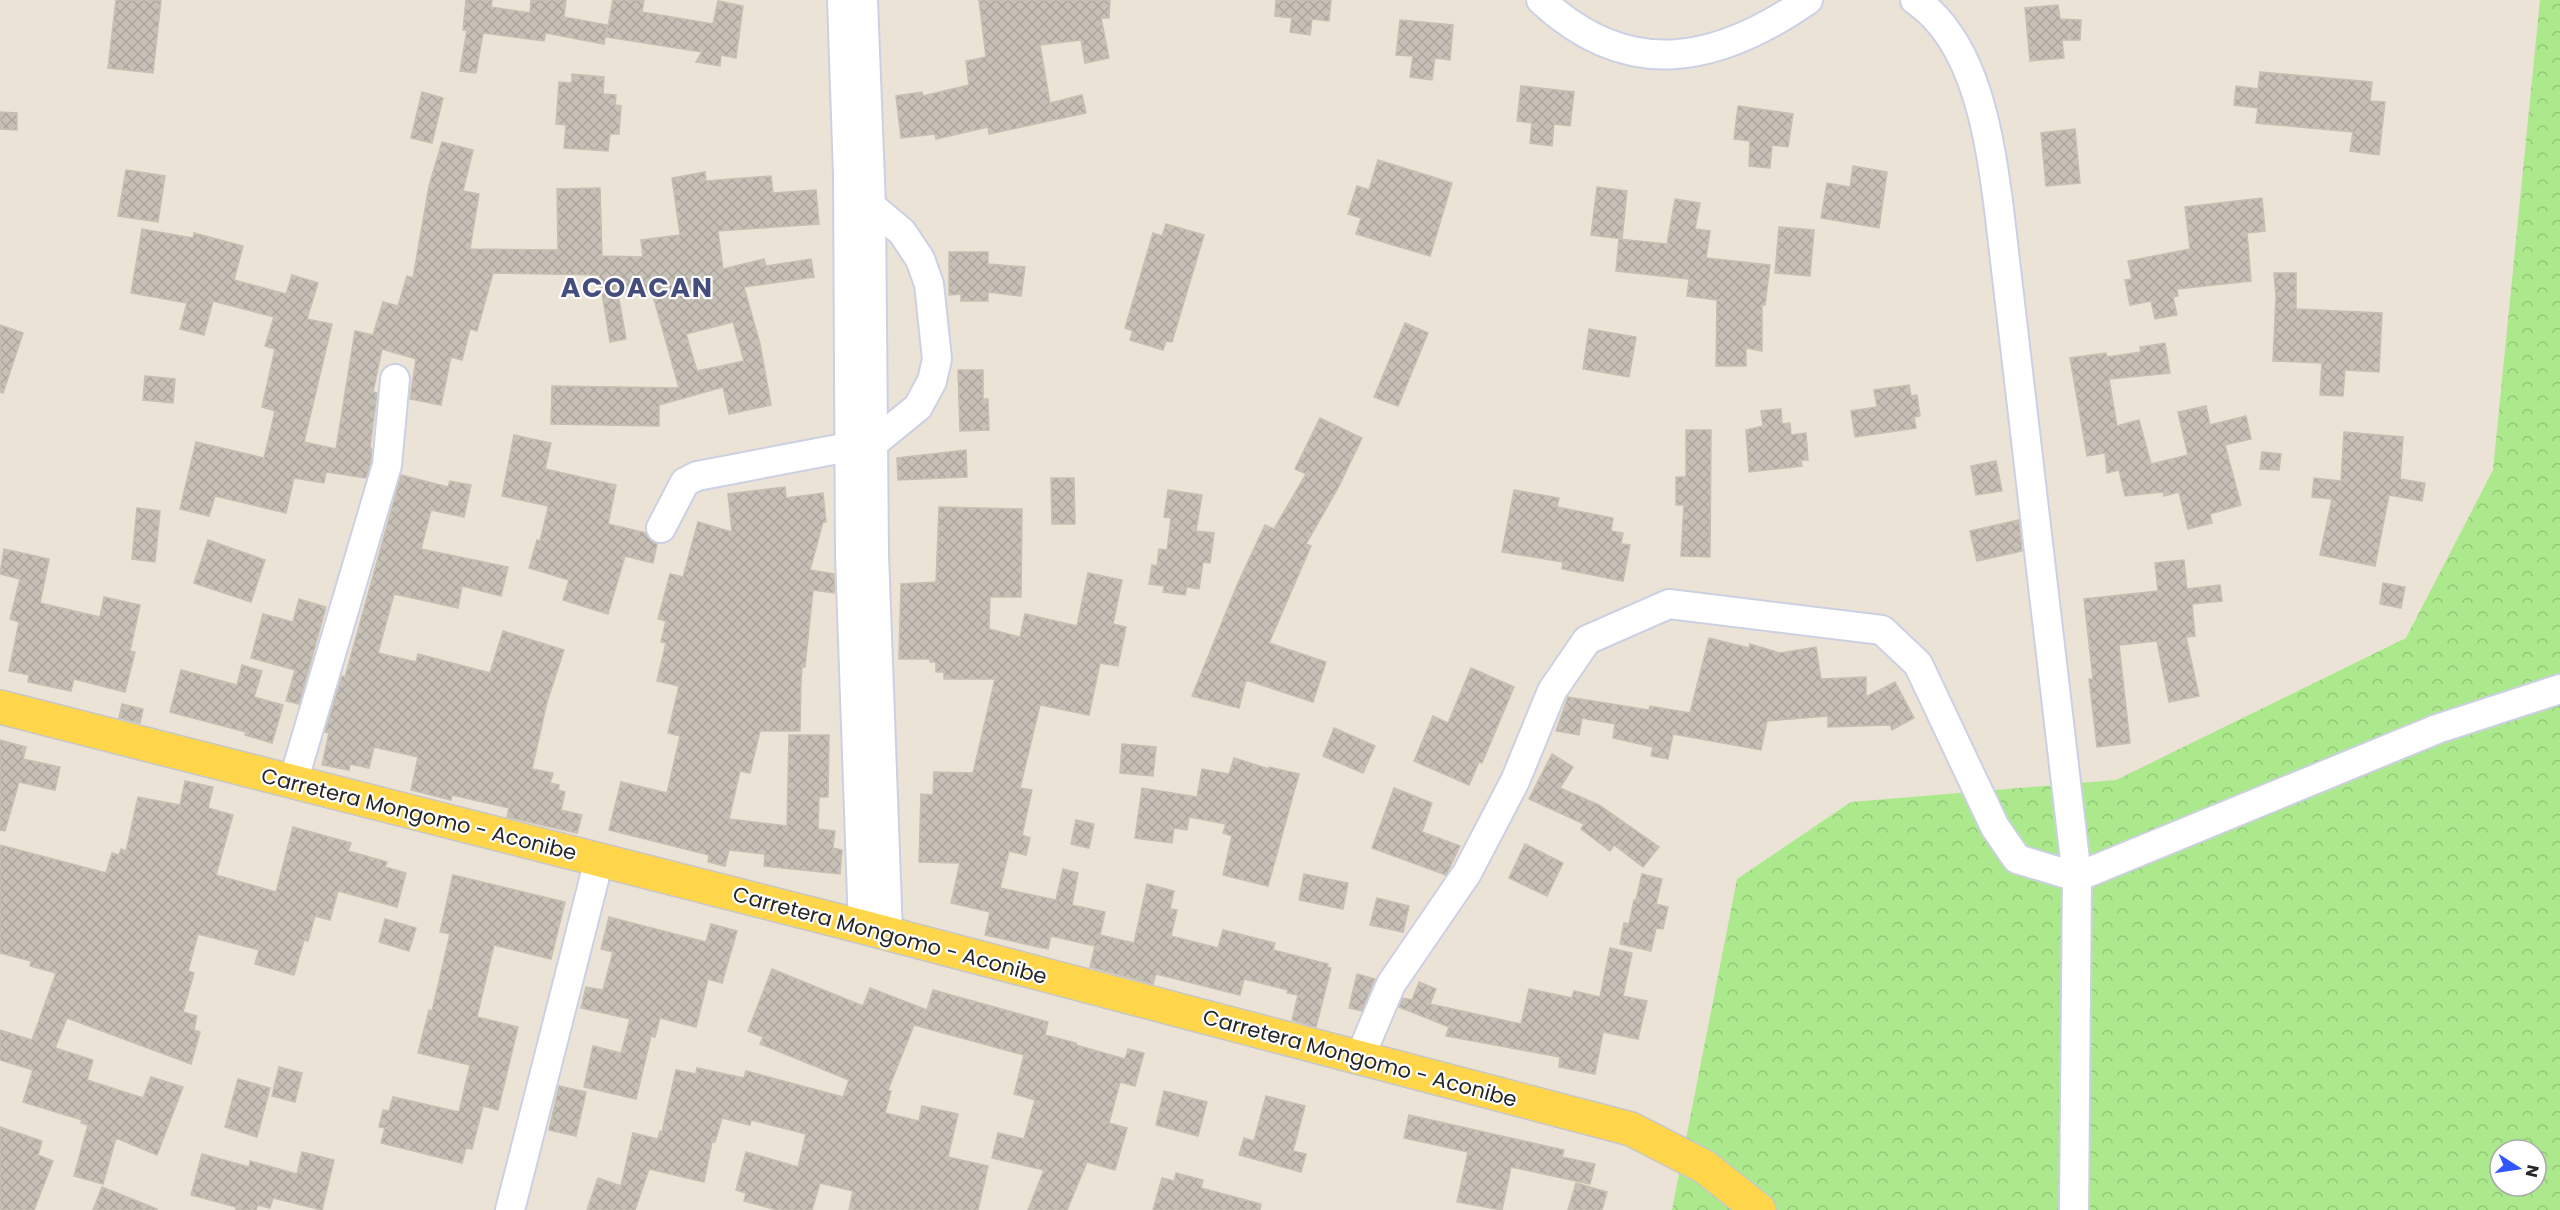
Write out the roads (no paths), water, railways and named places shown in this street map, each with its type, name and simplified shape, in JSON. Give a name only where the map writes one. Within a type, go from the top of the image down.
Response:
[{"type":"main road","name":"Carretera Mongomo - Aconibe","points":[[0,706],[875,930],[1631,1129],[1705,1167],[1760,1210]]},
{"type":"street","points":[[842,0],[848,176],[862,445],[875,566],[875,930]]},
{"type":"street","points":[[862,445],[871,206],[863,0]]},
{"type":"street","points":[[1541,0],[1565,22],[1595,39],[1630,50],[1667,54],[1704,52],[1741,39],[1774,24],[1808,0]]},
{"type":"street","points":[[1915,0],[1950,35],[1988,132],[2077,877],[2074,1210]]},
{"type":"street","points":[[661,528],[685,482],[697,476],[862,445],[918,407],[932,381],[937,359],[929,284],[920,259],[902,232],[871,206]]},
{"type":"street","points":[[293,782],[387,465],[395,379]]},
{"type":"street","points":[[1360,1058],[1391,984],[1467,873],[1510,792],[1552,691],[1587,640],[1669,604],[1882,630],[1918,664],[1995,827],[2017,859],[2077,877],[2437,729],[2560,689]]},
{"type":"street","points":[[510,1210],[599,860]]},
{"type":"district","name":"ACOACAN","points":[[637,287]]}]
